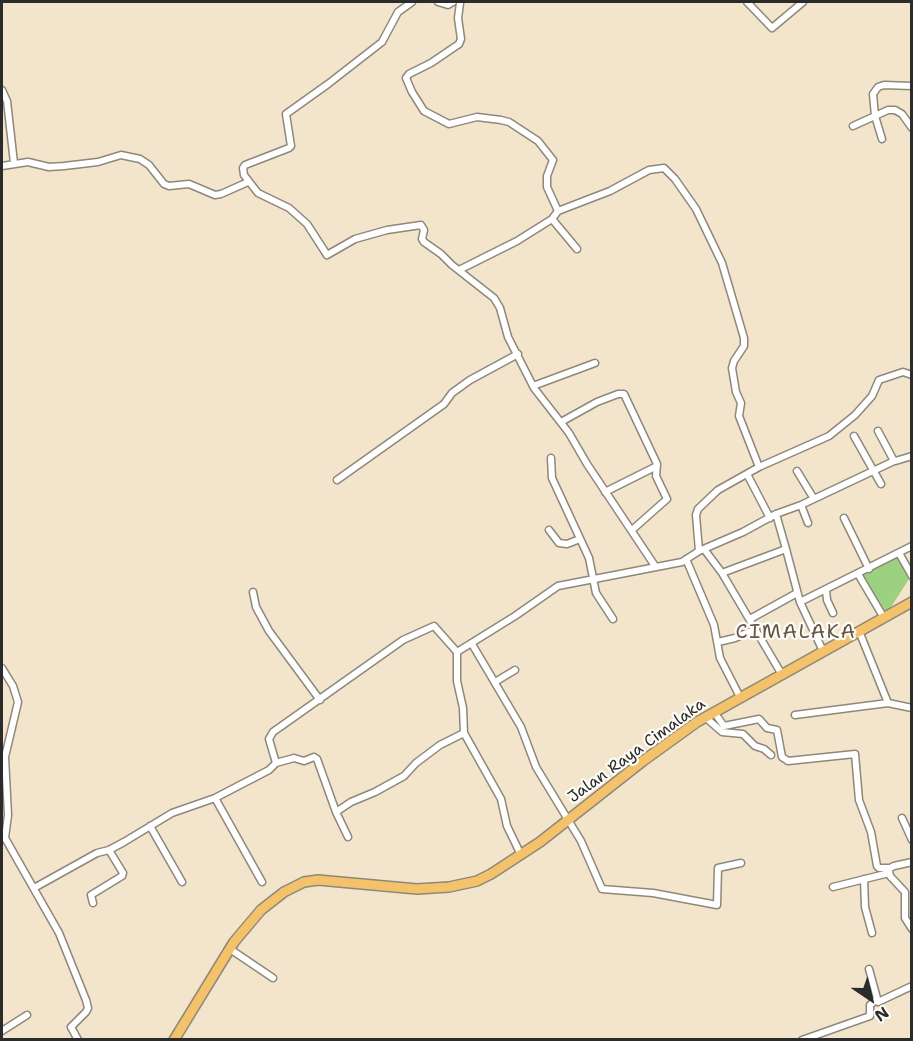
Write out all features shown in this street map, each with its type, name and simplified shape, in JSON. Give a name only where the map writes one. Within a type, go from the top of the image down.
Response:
[{"type":"highway","name":"Jalan Raya Cimalaka","points":[[174,1040],[230,949],[272,900],[294,886],[304,882],[334,880],[417,889],[477,881],[521,855],[664,745],[710,715],[912,602]]},
{"type":"street","points":[[412,2],[398,12],[382,42],[286,114],[291,146],[286,150],[244,165],[243,173],[258,193],[284,206],[301,218],[313,230],[327,255],[355,239],[419,224],[424,230],[423,242],[494,298],[500,308],[508,338],[542,401],[561,422],[655,566]]},
{"type":"street","points":[[438,2],[448,5],[457,2],[461,39],[459,44],[431,63],[409,74],[406,78],[408,84],[424,111],[445,123],[454,124],[477,117],[501,120],[509,122],[538,141],[553,160],[547,176],[547,187],[558,211]]},
{"type":"street","points":[[747,2],[772,28],[803,2]]},
{"type":"street","points":[[882,139],[875,116],[873,96],[875,89],[884,85],[912,86]]},
{"type":"street","points":[[2,90],[7,101],[14,163]]},
{"type":"street","points":[[853,126],[888,110],[895,110],[902,114],[912,128]]},
{"type":"street","points":[[2,165],[28,162],[49,167],[64,166],[99,162],[121,155],[140,159],[149,165],[164,184],[169,186],[189,184],[215,195],[248,182]]},
{"type":"street","points":[[459,270],[517,240],[552,219],[558,211],[610,191],[653,168],[664,168],[675,179],[696,209],[722,263],[742,328],[744,345],[734,361],[732,376],[741,403],[739,416],[759,467]]},
{"type":"street","points":[[552,219],[577,249]]},
{"type":"street","points":[[337,480],[444,404],[452,393],[470,380],[518,354]]},
{"type":"street","points":[[533,386],[595,363]]},
{"type":"street","points":[[781,674],[722,573],[702,550],[696,514],[698,509],[718,490],[759,467],[829,436],[855,415],[872,396],[879,380],[903,372],[912,375]]},
{"type":"street","points":[[561,422],[597,402],[623,394],[657,466],[656,476],[667,500],[632,530]]},
{"type":"street","points":[[878,431],[894,461]]},
{"type":"street","points":[[854,436],[881,484]]},
{"type":"street","points":[[457,652],[558,586],[678,563],[773,516],[894,461],[912,456]]},
{"type":"street","points":[[551,458],[552,478],[589,558],[592,579],[599,601],[613,619]]},
{"type":"street","points":[[605,492],[657,466]]},
{"type":"street","points":[[797,471],[814,499]]},
{"type":"street","points":[[747,474],[773,516],[786,549],[800,602],[823,651]]},
{"type":"street","points":[[801,505],[808,523]]},
{"type":"street","points":[[844,518],[869,569]]},
{"type":"street","points":[[549,530],[559,543],[567,544],[580,539]]},
{"type":"street","points":[[800,602],[912,546]]},
{"type":"street","points":[[722,573],[786,549]]},
{"type":"street","points":[[899,553],[912,576]]},
{"type":"street","points":[[686,560],[711,616],[720,658],[740,697]]},
{"type":"street","points":[[858,574],[884,618]]},
{"type":"street","points":[[826,590],[832,613]]},
{"type":"street","points":[[253,592],[256,607],[272,635],[320,700]]},
{"type":"street","points":[[750,619],[797,593]]},
{"type":"street","points":[[276,763],[270,736],[403,640],[432,626],[437,627],[457,652],[457,681],[463,708],[464,733],[501,799],[507,826],[521,855]]},
{"type":"street","points":[[718,642],[735,639],[756,629]]},
{"type":"street","points":[[859,632],[888,702]]},
{"type":"street","points":[[472,644],[521,727],[536,767],[569,819],[594,867],[602,889],[652,893],[717,905],[718,868],[741,863]]},
{"type":"street","points":[[2,668],[13,686],[18,702],[5,757],[8,816],[5,838],[59,933],[87,1004],[84,1016],[71,1027],[78,1040]]},
{"type":"street","points":[[495,682],[515,670]]},
{"type":"street","points":[[795,716],[888,702],[912,708]]},
{"type":"street","points":[[710,715],[722,732],[746,736],[755,746],[771,755]]},
{"type":"street","points":[[710,715],[724,726],[759,719],[767,728],[777,730],[782,757],[788,761],[855,754],[858,792],[871,832],[877,866],[889,871],[905,892],[904,918],[912,929]]},
{"type":"street","points":[[336,812],[351,802],[404,776],[416,763],[440,745],[464,733]]},
{"type":"street","points":[[34,888],[97,853],[109,850],[172,813],[215,798],[270,770],[276,763],[294,758],[304,761],[316,758],[322,768],[336,812],[348,837]]},
{"type":"street","points":[[215,798],[262,882]]},
{"type":"street","points":[[902,818],[912,840]]},
{"type":"street","points":[[150,826],[182,882]]},
{"type":"street","points":[[93,903],[91,895],[122,876],[123,873],[109,850]]},
{"type":"street","points":[[833,887],[912,862]]},
{"type":"street","points":[[864,879],[865,907],[872,933]]},
{"type":"street","points":[[230,949],[273,978]]},
{"type":"street","points":[[869,969],[876,1000]]},
{"type":"street","points":[[876,1000],[880,1002],[912,986]]},
{"type":"street","points":[[802,1040],[870,1016],[870,1005],[876,1000]]},
{"type":"street","points":[[2,1031],[27,1015]]},
{"type":"green space","points":[[899,553],[911,576],[884,618],[858,574]]},
{"type":"district","name":"CIMALAKA","points":[[796,633]]}]
